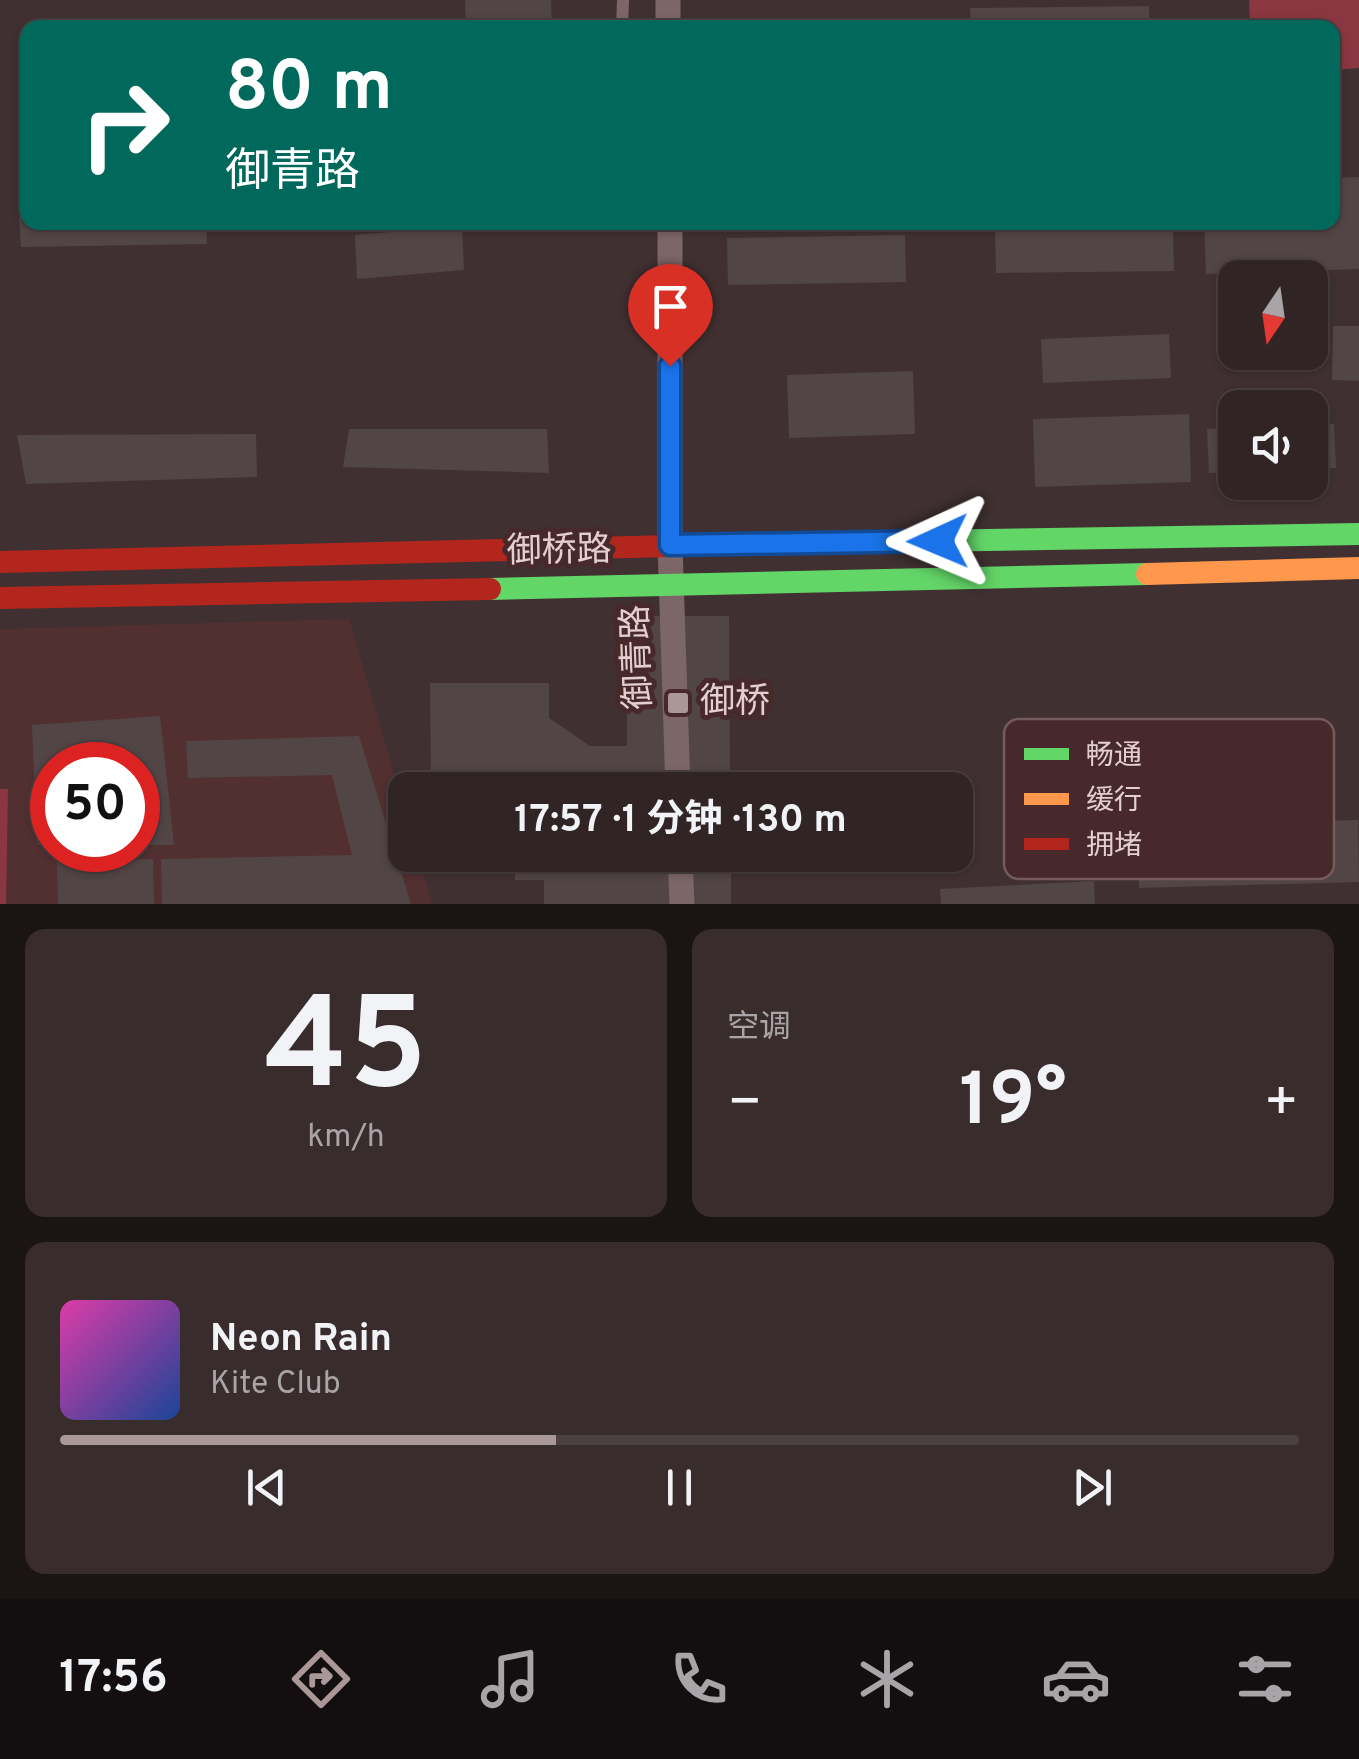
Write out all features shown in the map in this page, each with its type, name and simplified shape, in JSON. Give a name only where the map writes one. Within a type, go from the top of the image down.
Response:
[{"type":"main road","name":"御桥路","points":[[0,562],[670,545],[1359,534]]},
{"type":"main road","name":"御桥路","points":[[0,598],[992,580],[1359,568]]},
{"type":"street","name":"御青路","points":[[670,230],[670,545],[677,772]]},
{"type":"street","points":[[681,872],[682,904]]},
{"type":"shaded area","points":[[1249,0],[1359,0],[1359,68],[1340,69],[1340,20],[1250,20]]},
{"type":"shaded area","points":[[349,619],[394,772],[388,772],[388,872],[423,872],[432,904],[0,904],[0,629]]},
{"type":"shaded area","points":[[0,789],[8,789],[6,904],[0,904]]},
{"type":"building","points":[[465,0],[551,0],[552,20],[466,20]]},
{"type":"building","points":[[1149,6],[1149,20],[971,20],[970,8]]},
{"type":"building","points":[[1359,177],[1359,269],[1328,270],[1328,260],[1218,260],[1218,274],[1206,274],[1204,230],[1340,230],[1340,178]]},
{"type":"building","points":[[18,199],[20,230],[206,230],[207,244],[21,247]]},
{"type":"building","points":[[462,230],[464,270],[357,279],[355,235]]},
{"type":"building","points":[[995,230],[1173,230],[1174,271],[996,273]]},
{"type":"building","points":[[905,235],[906,282],[728,285],[727,238]]},
{"type":"building","points":[[1333,326],[1359,326],[1359,381],[1332,380]]},
{"type":"building","points":[[1169,334],[1171,378],[1043,383],[1041,339]]},
{"type":"building","points":[[913,371],[915,434],[789,438],[787,375]]},
{"type":"building","points":[[1189,414],[1191,482],[1035,487],[1033,419]]},
{"type":"building","points":[[1328,424],[1334,424],[1336,468],[1328,468]]},
{"type":"building","points":[[349,429],[547,429],[549,473],[343,467]]},
{"type":"building","points":[[1207,429],[1218,429],[1218,473],[1209,473]]},
{"type":"building","points":[[256,434],[257,477],[26,484],[17,435]]},
{"type":"building","points":[[627,616],[729,616],[730,772],[431,772],[430,683],[549,683],[549,718],[590,746],[627,746]]},
{"type":"building","points":[[160,716],[174,845],[160,845],[160,742],[33,742],[32,725]]},
{"type":"building","points":[[359,736],[388,830],[388,872],[401,872],[411,904],[162,904],[161,859],[352,855],[332,775],[188,778],[186,741]]},
{"type":"building","points":[[1358,820],[1359,882],[1139,888],[1139,879],[1334,879],[1334,821]]},
{"type":"building","points":[[57,872],[153,872],[154,904],[58,904]]},
{"type":"building","points":[[515,872],[731,872],[731,904],[544,904],[544,880],[515,880]]},
{"type":"building","points":[[1094,881],[1095,904],[941,904],[940,889]]},
{"type":"traffic: fast","points":[[799,543],[1359,534]]},
{"type":"traffic: fast","points":[[490,589],[1147,574]]},
{"type":"traffic: slow","points":[[1147,574],[1359,568]]},
{"type":"traffic: jam","points":[[0,562],[799,543]]},
{"type":"traffic: jam","points":[[0,598],[490,589]]},
{"type":"place","name":"御桥","points":[[678,703]]},
{"type":"route","points":[[670,366],[670,545],[938,541]]}]
